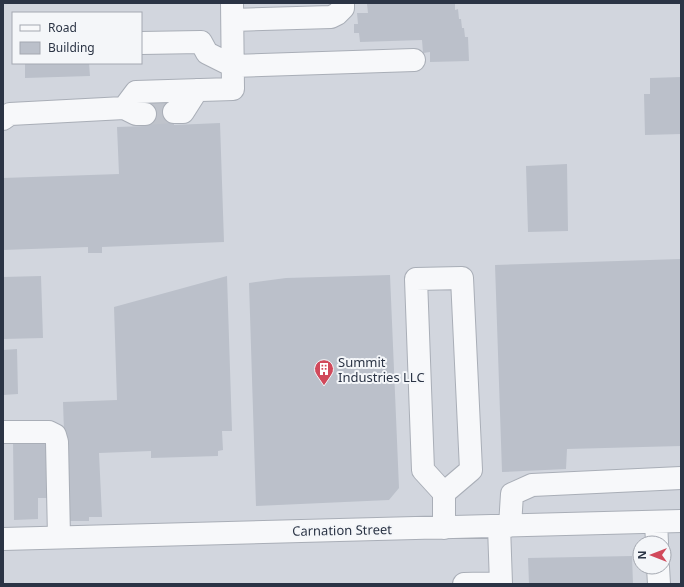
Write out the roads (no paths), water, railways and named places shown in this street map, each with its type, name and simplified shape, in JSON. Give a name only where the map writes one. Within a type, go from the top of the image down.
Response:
[{"type":"street","points":[[124,108],[136,92],[233,89],[233,11],[332,17],[343,8],[343,3]]},
{"type":"street","points":[[142,43],[201,42],[207,53],[233,66],[414,60]]},
{"type":"street","points":[[174,112],[183,112],[197,90]]},
{"type":"street","points":[[3,119],[10,114],[124,108],[136,114],[145,114]]},
{"type":"street","points":[[444,493],[471,470],[462,278],[416,279],[423,470],[444,493],[444,528]]},
{"type":"street","points":[[3,432],[48,432],[55,435],[57,442],[59,537]]},
{"type":"street","points":[[464,584],[501,583],[505,526],[512,494],[532,485],[681,478]]},
{"type":"street","name":"Carnation Street","points":[[3,539],[505,526],[657,532],[681,522]]},
{"type":"tunnel","points":[[145,114],[174,112]]},
{"type":"place","name":"Summit Industries LLC","points":[[324,386]]}]
